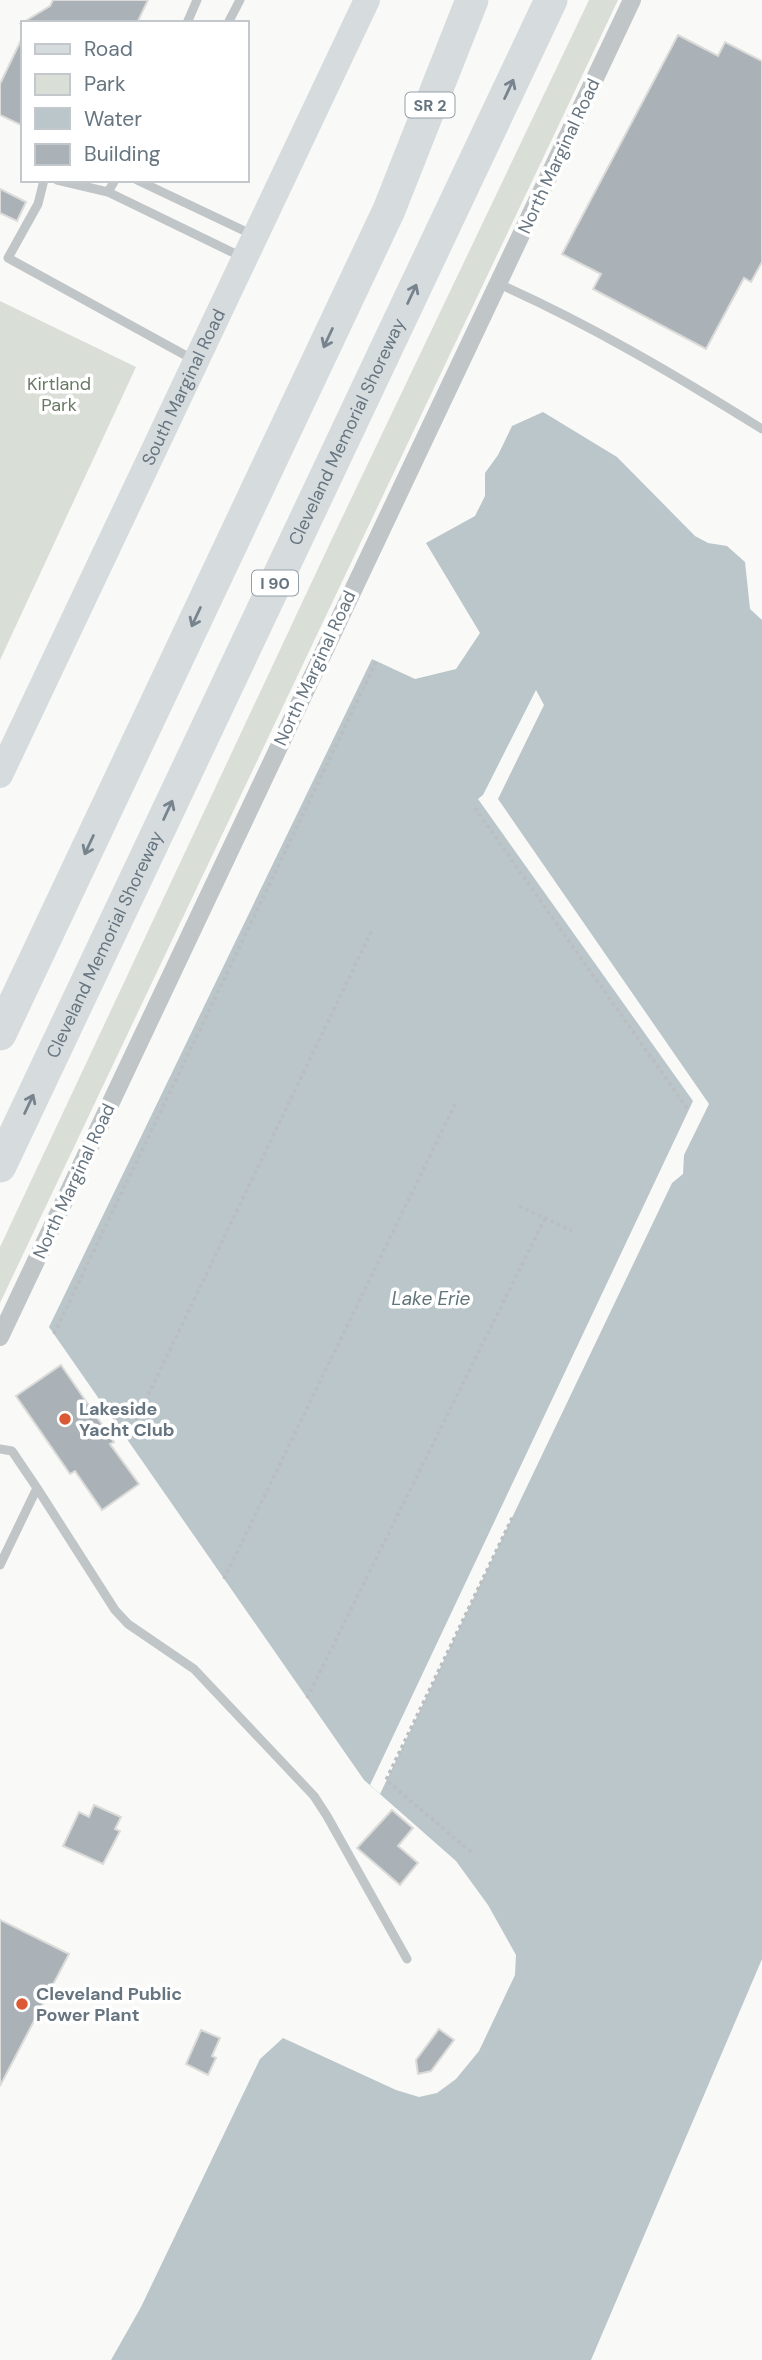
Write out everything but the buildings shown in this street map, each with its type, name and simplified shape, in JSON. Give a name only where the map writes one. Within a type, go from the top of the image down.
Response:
[{"type":"highway","name":"SR 2","points":[[389,210],[472,0]]},
{"type":"highway","points":[[0,1034],[389,210],[492,0]]},
{"type":"highway","name":"Cleveland Memorial Shoreway","points":[[0,1166],[551,0]]},
{"type":"street","name":"South Marginal Road","points":[[0,775],[367,0]]},
{"type":"street","name":"North Marginal Road","points":[[0,1338],[632,0]]},
{"type":"lane","points":[[188,21],[197,0]]},
{"type":"lane","points":[[229,21],[240,0]]},
{"type":"lane","points":[[43,182],[37,204],[8,258],[195,360]]},
{"type":"lane","points":[[66,182],[108,192],[249,247]]},
{"type":"lane","points":[[108,192],[114,182]]},
{"type":"lane","points":[[140,182],[249,247]]},
{"type":"lane","points":[[499,284],[568,316],[689,384],[762,429]]},
{"type":"lane","points":[[0,1449],[12,1451],[115,1610],[128,1624],[194,1669],[314,1796],[407,1959]]},
{"type":"lane","points":[[0,1565],[37,1489]]},
{"type":"path","points":[[54,1334],[376,662]]},
{"type":"path","points":[[475,808],[689,1111]]},
{"type":"path","points":[[127,1439],[373,928]]},
{"type":"path","points":[[224,1579],[456,1102]]},
{"type":"path","points":[[519,1206],[572,1231]]},
{"type":"path","points":[[307,1698],[545,1218]]},
{"type":"path","points":[[471,1853],[387,1780],[513,1516]]},
{"type":"green space","points":[[589,0],[618,0],[0,1303],[0,1247],[330,543]]},
{"type":"green space","name":"Kirtland Park","points":[[0,301],[136,367],[0,660]]},
{"type":"water","name":"Lake Erie","points":[[543,412],[617,457],[695,536],[708,543],[727,546],[745,562],[750,609],[762,620],[762,1959],[591,2360],[111,2360],[141,2307],[260,2059],[283,2038],[396,2090],[419,2097],[437,2093],[456,2079],[479,2051],[515,1975],[516,1955],[488,1905],[456,1861],[364,1780],[49,1327],[372,659],[415,679],[456,669],[480,633],[426,543],[475,516],[485,496],[485,473],[498,455],[512,426]]},
{"type":"pier","points":[[536,690],[544,705],[498,799],[709,1104],[684,1155],[683,1174],[672,1183],[380,1794],[370,1785],[693,1101],[478,799],[483,795]]},
{"type":"place","name":"Lakeside Yacht Club","points":[[65,1419]]},
{"type":"place","name":"Cleveland Public Power Plant","points":[[22,2004]]}]
